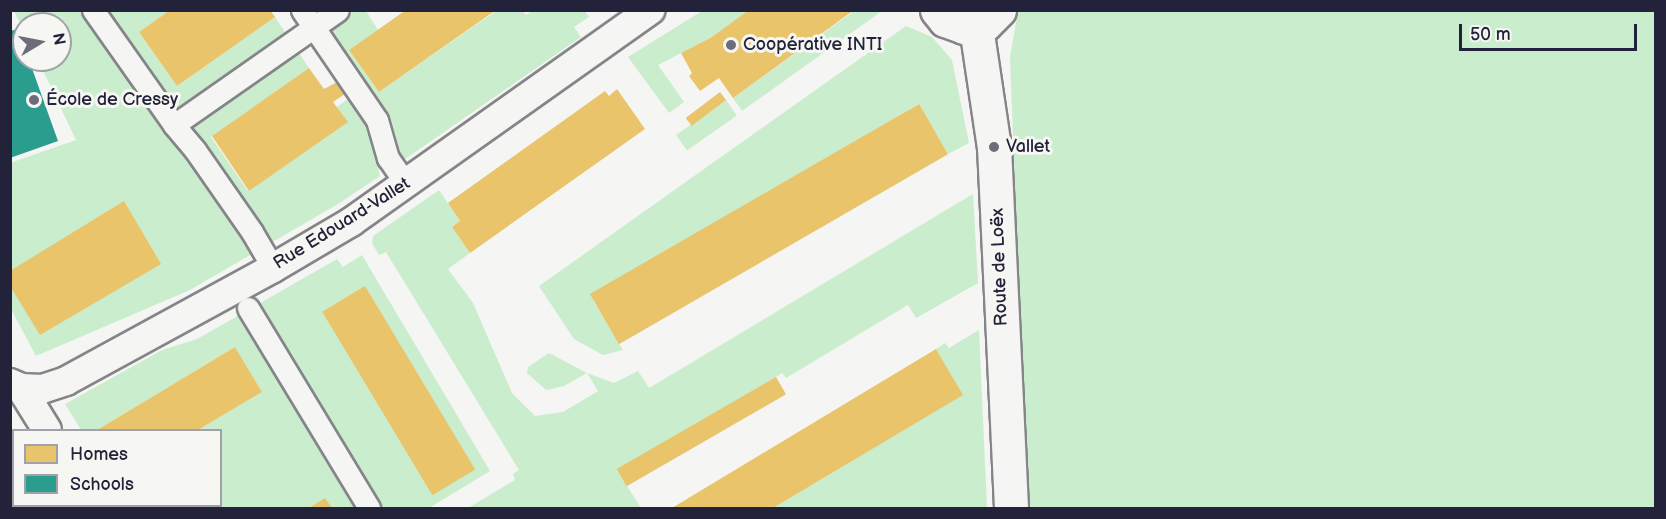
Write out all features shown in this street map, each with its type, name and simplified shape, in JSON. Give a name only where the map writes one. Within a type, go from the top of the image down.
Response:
[{"type":"street","points":[[93,10],[174,125],[195,150],[273,268]]},
{"type":"street","points":[[174,125],[308,19],[338,10]]},
{"type":"street","name":"Rue Edouard-Vallet","points":[[16,386],[42,389],[66,381],[152,332],[191,315],[351,222],[406,184],[618,19],[650,10]]},
{"type":"street","points":[[937,10],[953,25],[988,19]]},
{"type":"street","points":[[308,19],[377,120],[388,158],[406,184]]},
{"type":"street","name":"Route de Loëx","points":[[988,19],[985,74],[995,159],[1011,508]]},
{"type":"street","points":[[248,308],[369,508]]},
{"type":"street","points":[[16,386],[46,429]]},
{"type":"green space","points":[[170,10],[139,32],[177,86],[275,17],[309,68],[211,137],[248,191],[347,122],[337,107],[353,95],[362,107],[372,134],[380,176],[338,204],[190,290],[36,356],[11,309],[10,163],[76,140],[44,72],[72,72],[72,12],[14,11]]},
{"type":"green space","points":[[355,11],[366,11],[378,30],[349,50],[379,92],[496,11],[523,11],[526,15],[532,11],[585,11],[589,17],[574,27],[581,37],[401,162],[325,31]]},
{"type":"green space","points":[[702,11],[749,11],[712,37],[658,65],[684,102],[669,113],[628,57]]},
{"type":"green space","points":[[854,11],[882,11],[742,111],[733,98]]},
{"type":"green space","points":[[1018,11],[1655,11],[1655,508],[1027,508],[1010,57]]},
{"type":"green space","points":[[906,26],[932,37],[952,60],[969,143],[948,154],[918,104],[593,300],[623,350],[603,355],[574,339],[539,286]]},
{"type":"green space","points":[[726,100],[737,116],[687,151],[676,135]]},
{"type":"green space","points":[[439,190],[460,221],[452,227],[470,253],[448,269],[473,303],[512,393],[535,416],[563,412],[598,391],[587,373],[614,383],[638,371],[649,388],[973,194],[978,283],[916,318],[908,305],[786,378],[782,373],[619,473],[641,508],[468,508],[515,480],[513,474],[519,470],[386,252],[379,255],[372,243],[373,236]]},
{"type":"green space","points":[[362,255],[490,471],[429,508],[375,508],[255,306],[337,259],[343,267]]},
{"type":"green space","points":[[243,313],[361,508],[202,507],[222,507],[222,429],[200,429],[262,392],[235,347],[99,429],[80,429],[65,404],[162,350],[197,339]]},
{"type":"green space","points":[[979,330],[987,508],[773,508],[962,395],[936,349],[945,343],[949,348]]},
{"type":"green space","points":[[549,353],[587,373],[564,386],[546,390],[527,373],[528,367]]},
{"type":"building: Homes","points":[[170,10],[270,10],[275,17],[177,86],[139,32]]},
{"type":"building: Homes","points":[[406,10],[496,10],[379,92],[349,50]]},
{"type":"building: Homes","points":[[749,10],[854,10],[733,98],[719,78],[700,91],[689,76],[692,73],[681,53],[712,37]]},
{"type":"building: Homes","points":[[309,68],[324,89],[341,80],[347,88],[345,94],[333,102],[348,122],[249,191],[212,136]]},
{"type":"building: Homes","points":[[617,89],[645,129],[470,253],[452,227],[460,221],[448,203],[605,91],[609,96]]},
{"type":"building: Homes","points":[[720,92],[726,100],[692,126],[686,118]]},
{"type":"building: Homes","points":[[919,104],[948,154],[619,344],[590,294]]},
{"type":"building: Homes","points":[[124,201],[161,264],[40,335],[10,286],[10,271]]},
{"type":"building: Homes","points":[[365,286],[475,469],[432,495],[322,312]]},
{"type":"building: Homes","points":[[235,347],[262,392],[200,429],[99,429]]},
{"type":"building: Homes","points":[[936,349],[963,395],[773,508],[672,508]]},
{"type":"building: Homes","points":[[776,377],[786,394],[627,486],[617,469]]},
{"type":"building: Homes","points":[[325,498],[332,508],[309,508]]},
{"type":"building: Schools","points":[[12,30],[12,72],[33,72],[58,141],[10,158],[10,31]]},
{"type":"place","name":"Coopérative INTI","points":[[731,45]]},
{"type":"place","name":"École de Cressy","points":[[34,100]]},
{"type":"place","name":"Vallet","points":[[994,147]]}]
